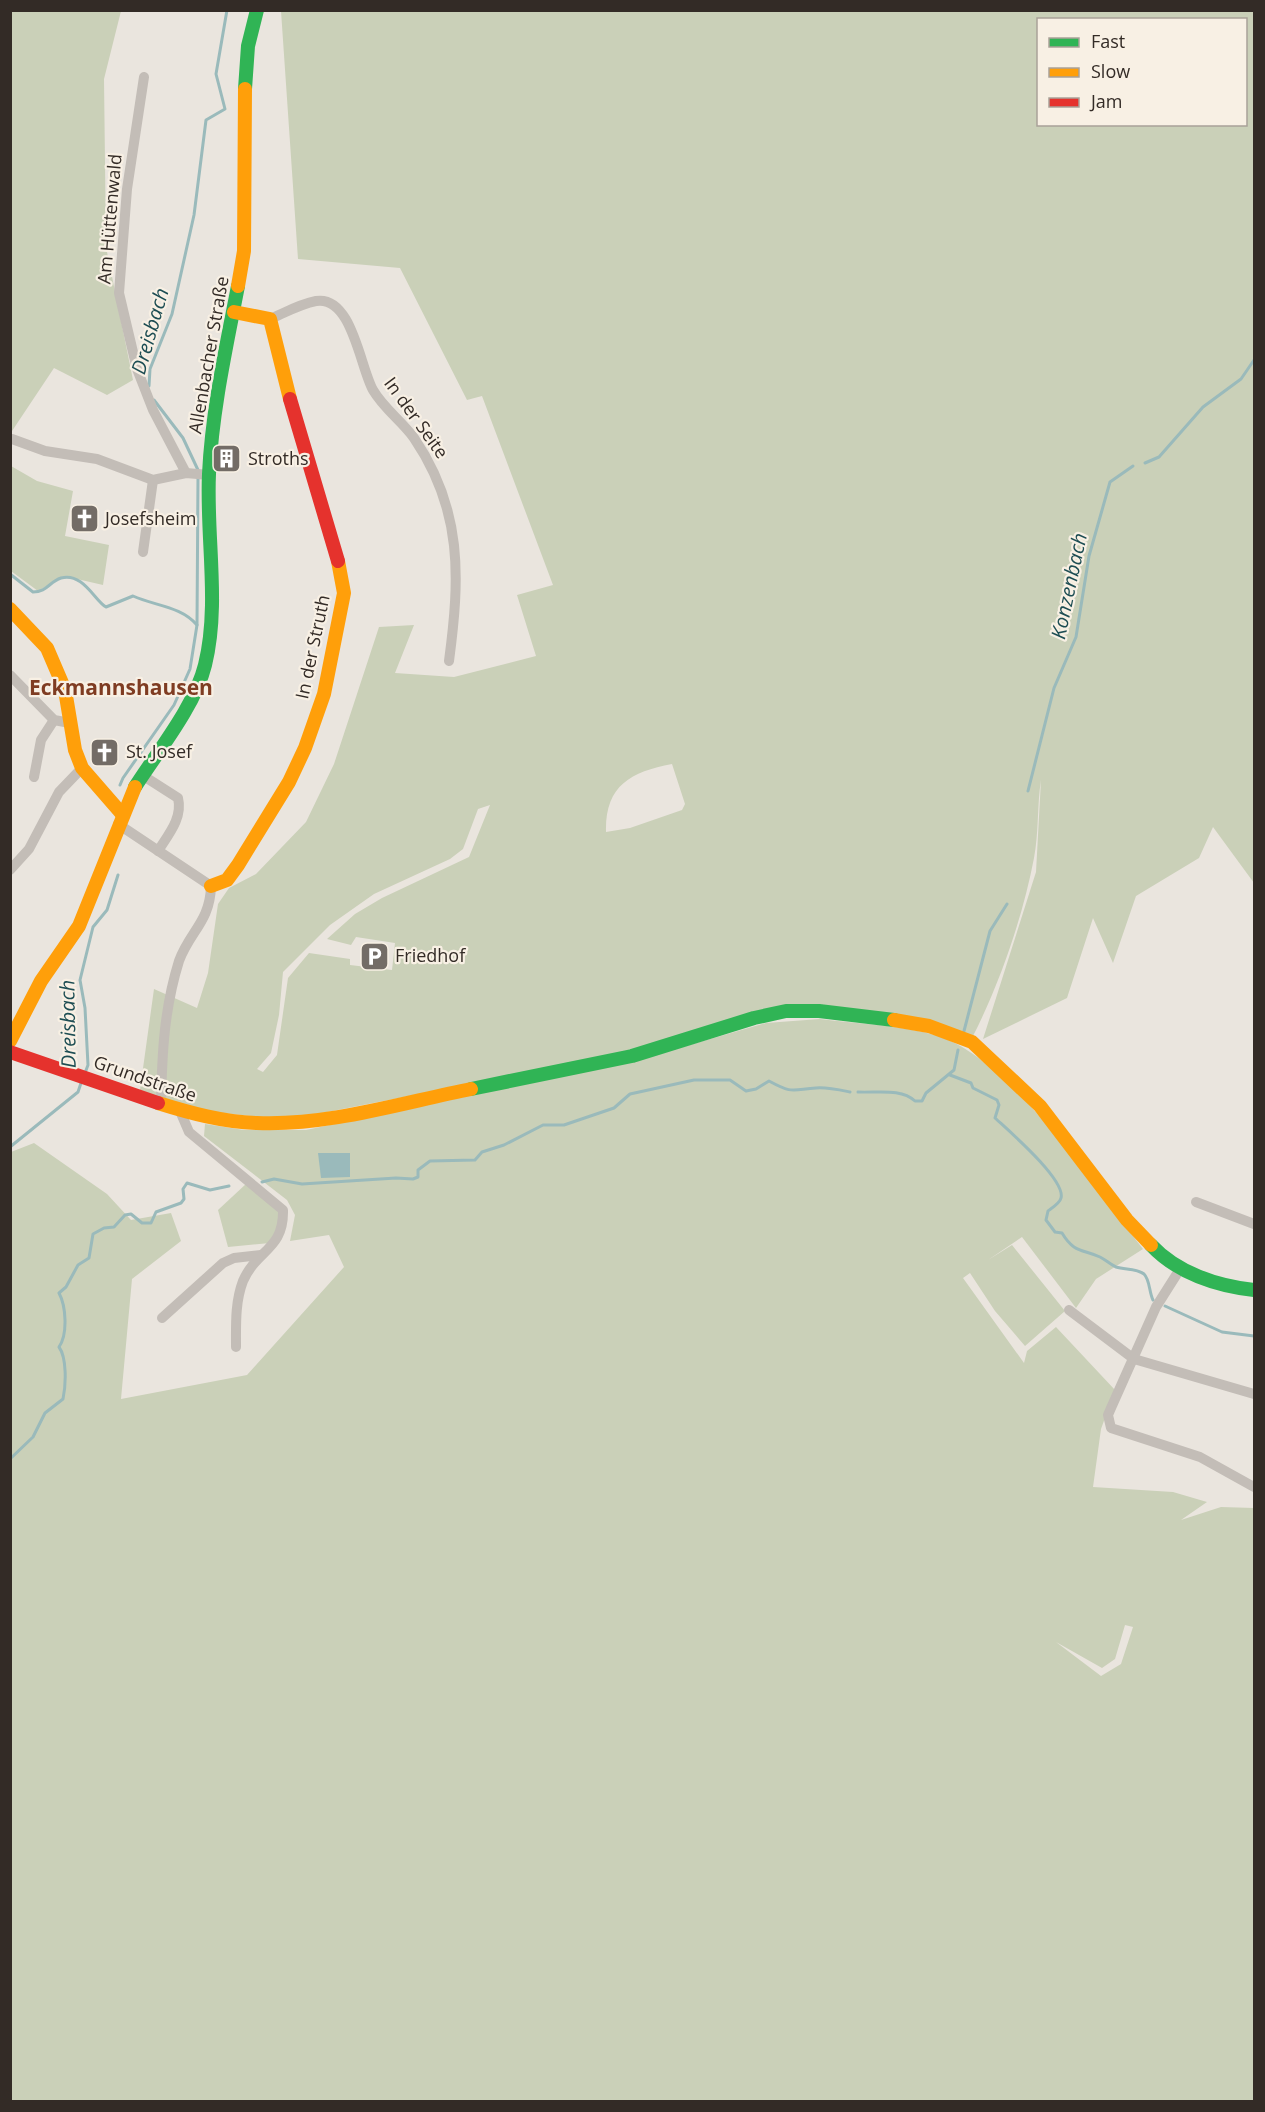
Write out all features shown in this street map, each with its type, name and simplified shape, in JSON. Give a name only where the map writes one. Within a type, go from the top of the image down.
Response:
[{"type":"main road","name":"Allenbacher Straße","points":[[10,1041],[40,981],[79,926],[120,819],[142,775],[189,703],[205,667],[211,632],[198,474],[214,416],[234,312],[246,232],[244,95],[239,64],[239,40],[252,10]]},
{"type":"main road","name":"Allenbacher Straße","points":[[244,95],[248,69],[248,46],[257,10]]},
{"type":"main road","points":[[234,312],[270,319]]},
{"type":"main road","name":"In der Struth","points":[[212,886],[227,880],[238,865],[289,782],[305,748],[324,694],[344,593],[335,544],[297,426],[270,319]]},
{"type":"main road","points":[[10,609],[47,648],[66,690],[75,750],[82,768],[120,819]]},
{"type":"main road","name":"Grundstraße","points":[[10,1052],[180,1111],[235,1123],[278,1125],[313,1121],[524,1080],[632,1056],[754,1018],[786,1011],[819,1011],[878,1017],[949,1032],[972,1042],[1040,1106],[1127,1220],[1165,1260],[1180,1269],[1224,1287],[1254,1290]]},
{"type":"street","name":"Am Hüttenwald","points":[[144,76],[127,189],[119,293],[137,369],[153,410],[198,474]]},
{"type":"street","name":"In der Seite","points":[[270,319],[318,301],[331,303],[339,309],[349,323],[373,390],[413,436],[432,466],[441,487],[455,543],[456,609],[449,661]]},
{"type":"street","points":[[12,439],[45,451],[97,459],[153,480],[198,474]]},
{"type":"street","points":[[143,552],[153,480]]},
{"type":"street","points":[[10,675],[54,720],[70,723]]},
{"type":"street","points":[[34,777],[41,740],[54,720]]},
{"type":"street","points":[[10,870],[29,849],[59,792],[82,768]]},
{"type":"street","points":[[142,775],[178,798],[180,804],[178,817],[158,851]]},
{"type":"street","points":[[120,819],[158,851],[212,886],[211,906],[181,957],[170,990],[162,1034],[161,1104]]},
{"type":"street","points":[[180,1111],[189,1132],[283,1210],[284,1227],[278,1240],[261,1255],[246,1276],[239,1295],[236,1347]]},
{"type":"street","points":[[1196,1202],[1254,1224]]},
{"type":"street","points":[[162,1318],[223,1263],[234,1258],[261,1255]]},
{"type":"street","points":[[1180,1269],[1156,1307],[1108,1415],[1111,1428],[1200,1457],[1254,1487]]},
{"type":"street","points":[[1069,1310],[1134,1359],[1254,1394]]},
{"type":"green space","points":[[10,11],[121,11],[104,79],[106,247],[133,380],[107,395],[54,368],[12,431]]},
{"type":"green space","points":[[281,11],[1254,11],[1254,883],[1213,827],[1199,858],[1136,896],[1113,963],[1093,918],[1067,998],[983,1039],[1036,872],[1041,780],[1036,848],[1024,903],[1001,972],[973,1036],[786,1008],[629,1053],[322,1113],[280,1119],[194,1110],[140,1090],[154,989],[197,1008],[208,973],[218,904],[229,888],[256,874],[306,822],[334,764],[379,627],[414,625],[395,673],[454,677],[536,656],[517,595],[553,585],[482,396],[467,400],[400,268],[298,259]],"holes":[[[672,764],[685,804],[682,810],[630,828],[606,832],[607,816],[615,792],[632,777]],[[490,805],[469,857],[382,898],[355,914],[327,939],[351,945],[356,937],[395,943],[392,970],[350,965],[350,959],[309,953],[288,978],[277,1055],[263,1072],[257,1069],[271,1053],[279,1015],[283,972],[330,925],[374,894],[450,859],[463,849],[478,809]]]},
{"type":"green space","points":[[11,466],[37,481],[73,491],[65,536],[109,545],[103,585],[64,576],[38,591],[11,571]]},
{"type":"green space","points":[[820,1019],[895,1027],[938,1036],[966,1049],[1023,1098],[1077,1161],[1143,1249],[1096,1279],[1076,1308],[1022,1237],[988,1260],[1012,1245],[1065,1311],[1025,1346],[995,1311],[970,1273],[963,1278],[1024,1363],[1027,1351],[1056,1327],[1115,1390],[1101,1429],[1093,1487],[1173,1492],[1207,1502],[1181,1520],[1221,1507],[1254,1508],[1254,2101],[11,2102],[11,1152],[34,1143],[107,1194],[131,1220],[171,1213],[181,1241],[132,1279],[121,1399],[247,1375],[344,1267],[329,1235],[290,1241],[295,1215],[287,1200],[204,1136],[205,1124],[244,1130],[306,1130],[634,1061],[766,1023]],"holes":[[[1125,1625],[1133,1627],[1121,1664],[1101,1676],[1056,1642],[1102,1668],[1115,1659]]]},
{"type":"green space","points":[[247,1183],[279,1212],[281,1225],[270,1243],[228,1247],[218,1210]]},
{"type":"water","points":[[318,1153],[350,1153],[350,1177],[321,1178]]},
{"type":"waterway","name":"Dreisbach","points":[[149,386],[150,369],[172,314],[194,215],[206,120],[225,109],[216,74],[227,10]]},
{"type":"waterway","name":"Konzenbach","points":[[1145,463],[1159,457],[1203,407],[1241,379],[1254,360]]},
{"type":"waterway","name":"Dreisbach","points":[[154,400],[183,438],[198,470]]},
{"type":"waterway","name":"Konzenbach","points":[[1028,791],[1054,688],[1076,637],[1089,556],[1110,482],[1133,466]]},
{"type":"waterway","name":"Dreisbach","points":[[120,785],[174,705],[190,669],[197,625],[198,477]]},
{"type":"waterway","points":[[10,574],[33,592],[45,589],[61,578],[69,577],[82,583],[106,607],[133,596],[176,610],[197,625]]},
{"type":"waterway","name":"Dreisbach","points":[[85,1073],[88,1065],[85,1008],[80,980],[93,927],[107,910],[118,875]]},
{"type":"waterway","name":"Konzenbach","points":[[964,1031],[990,931],[1007,904]]},
{"type":"waterway","points":[[858,1092],[896,1093],[915,1101],[922,1101],[926,1093],[954,1070],[958,1050]]},
{"type":"waterway","points":[[950,1075],[971,1083],[973,1088],[997,1100],[999,1105],[995,1118],[1035,1156],[1055,1180],[1061,1198],[1058,1204],[1048,1211],[1046,1220],[1055,1232],[1062,1233],[1070,1244],[1079,1250],[1100,1257],[1116,1267],[1144,1274],[1153,1300]]},
{"type":"waterway","points":[[262,1182],[274,1179],[302,1184],[413,1179],[418,1177],[418,1170],[430,1161],[475,1160],[482,1152],[504,1145],[543,1125],[564,1125],[614,1108],[630,1094],[694,1080],[730,1080],[746,1091],[756,1089],[769,1081],[792,1090],[824,1088],[850,1092]]},
{"type":"waterway","name":"Dreisbach","points":[[10,1147],[78,1092],[81,1083]]},
{"type":"waterway","points":[[10,1459],[33,1437],[45,1413],[63,1399],[65,1365],[59,1347],[64,1335],[65,1320],[59,1293],[66,1287],[78,1265],[89,1258],[93,1234],[104,1228],[114,1227],[125,1215],[131,1214],[142,1223],[151,1223],[156,1212],[181,1203],[184,1199],[183,1189],[187,1183],[210,1190],[229,1186]]},
{"type":"waterway","points":[[1165,1306],[1222,1332],[1254,1336]]},
{"type":"traffic: fast","points":[[245,89],[248,46],[257,10]]},
{"type":"traffic: fast","points":[[135,787],[185,712],[205,665],[212,618],[209,474],[213,427],[238,286]]},
{"type":"traffic: fast","points":[[471,1089],[632,1056],[754,1018],[786,1011],[819,1011],[894,1020]]},
{"type":"traffic: fast","points":[[1151,1245],[1173,1263],[1198,1276],[1226,1285],[1254,1290]]},
{"type":"traffic: slow","points":[[238,286],[244,251],[245,89]]},
{"type":"traffic: slow","points":[[234,312],[270,319],[290,399]]},
{"type":"traffic: slow","points":[[211,886],[227,880],[238,865],[289,782],[305,748],[324,694],[344,593],[338,561]]},
{"type":"traffic: slow","points":[[10,609],[47,648],[65,690],[75,750],[82,768],[122,814]]},
{"type":"traffic: slow","points":[[10,1041],[41,981],[79,926],[135,787]]},
{"type":"traffic: slow","points":[[894,1020],[929,1026],[972,1042],[1040,1106],[1127,1220],[1151,1245]]},
{"type":"traffic: slow","points":[[158,1103],[219,1119],[284,1123],[337,1117],[471,1089]]},
{"type":"traffic: jam","points":[[290,399],[338,561]]},
{"type":"traffic: jam","points":[[10,1052],[158,1103]]},
{"type":"place","name":"Stroths","points":[[227,459]]},
{"type":"place","name":"Josefsheim","points":[[84,519]]},
{"type":"place","name":"St. Josef","points":[[105,752]]},
{"type":"place","name":"Friedhof","points":[[374,956]]},
{"type":"district","name":"Eckmannshausen","points":[[121,688]]}]
